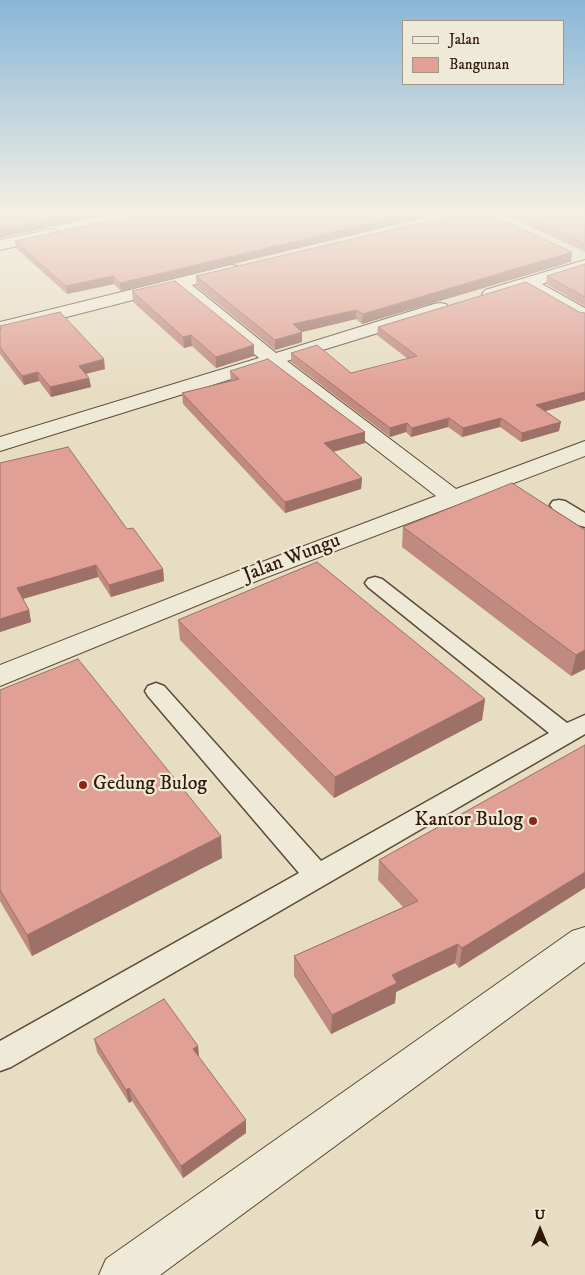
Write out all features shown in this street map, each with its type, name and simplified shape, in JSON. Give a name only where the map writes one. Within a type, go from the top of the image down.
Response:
[{"type":"street","points":[[0,328],[219,274]]},
{"type":"street","points":[[0,444],[341,338],[558,274]]},
{"type":"street","points":[[179,283],[273,360],[453,498]]},
{"type":"street","points":[[528,283],[585,315]]},
{"type":"street","name":"Jalan Wungu","points":[[0,676],[250,575],[585,448]]},
{"type":"street","points":[[122,1275],[585,942]]},
{"type":"lane","points":[[559,505],[585,521]]},
{"type":"lane","points":[[3,1050],[318,876],[575,729],[374,584]]},
{"type":"lane","points":[[156,691],[318,876]]},
{"type":"building","points":[[52,274],[160,274],[120,283],[113,276],[66,286]]},
{"type":"building","points":[[207,274],[500,274],[363,314],[356,310],[293,324],[302,332],[275,340],[196,276]]},
{"type":"building","points":[[555,274],[585,274],[585,297],[547,276]]},
{"type":"building","points":[[175,281],[254,345],[216,357],[191,335],[183,337],[132,291]]},
{"type":"building","points":[[526,282],[579,312],[585,313],[585,392],[536,405],[561,422],[522,433],[501,418],[463,428],[449,418],[412,428],[407,423],[390,428],[291,353],[317,345],[351,373],[417,356],[378,327]]},
{"type":"building","points":[[60,312],[104,359],[79,366],[89,378],[50,387],[38,372],[22,376],[0,347],[0,326]]},
{"type":"building","points":[[268,359],[365,432],[324,443],[362,478],[285,502],[182,393],[239,379],[230,371]]},
{"type":"building","points":[[68,447],[127,529],[133,528],[163,569],[109,585],[96,565],[17,588],[29,610],[0,619],[0,463]]},
{"type":"building","points":[[512,483],[585,530],[585,650],[576,655],[403,527]]},
{"type":"building","points":[[317,562],[485,699],[335,777],[178,620]]},
{"type":"building","name":"Gedung Bulog","points":[[78,659],[221,836],[27,935],[0,890],[0,690]]},
{"type":"building","name":"Kantor Bulog","points":[[585,745],[585,872],[462,948],[458,944],[392,975],[397,983],[332,1015],[294,956],[418,901],[379,860]]},
{"type":"building","points":[[164,999],[198,1046],[193,1049],[246,1120],[181,1166],[129,1088],[126,1090],[94,1039]]},
{"type":"place","name":"Gedung Bulog","points":[[83,785]]},
{"type":"place","name":"Kantor Bulog","points":[[533,821]]}]
